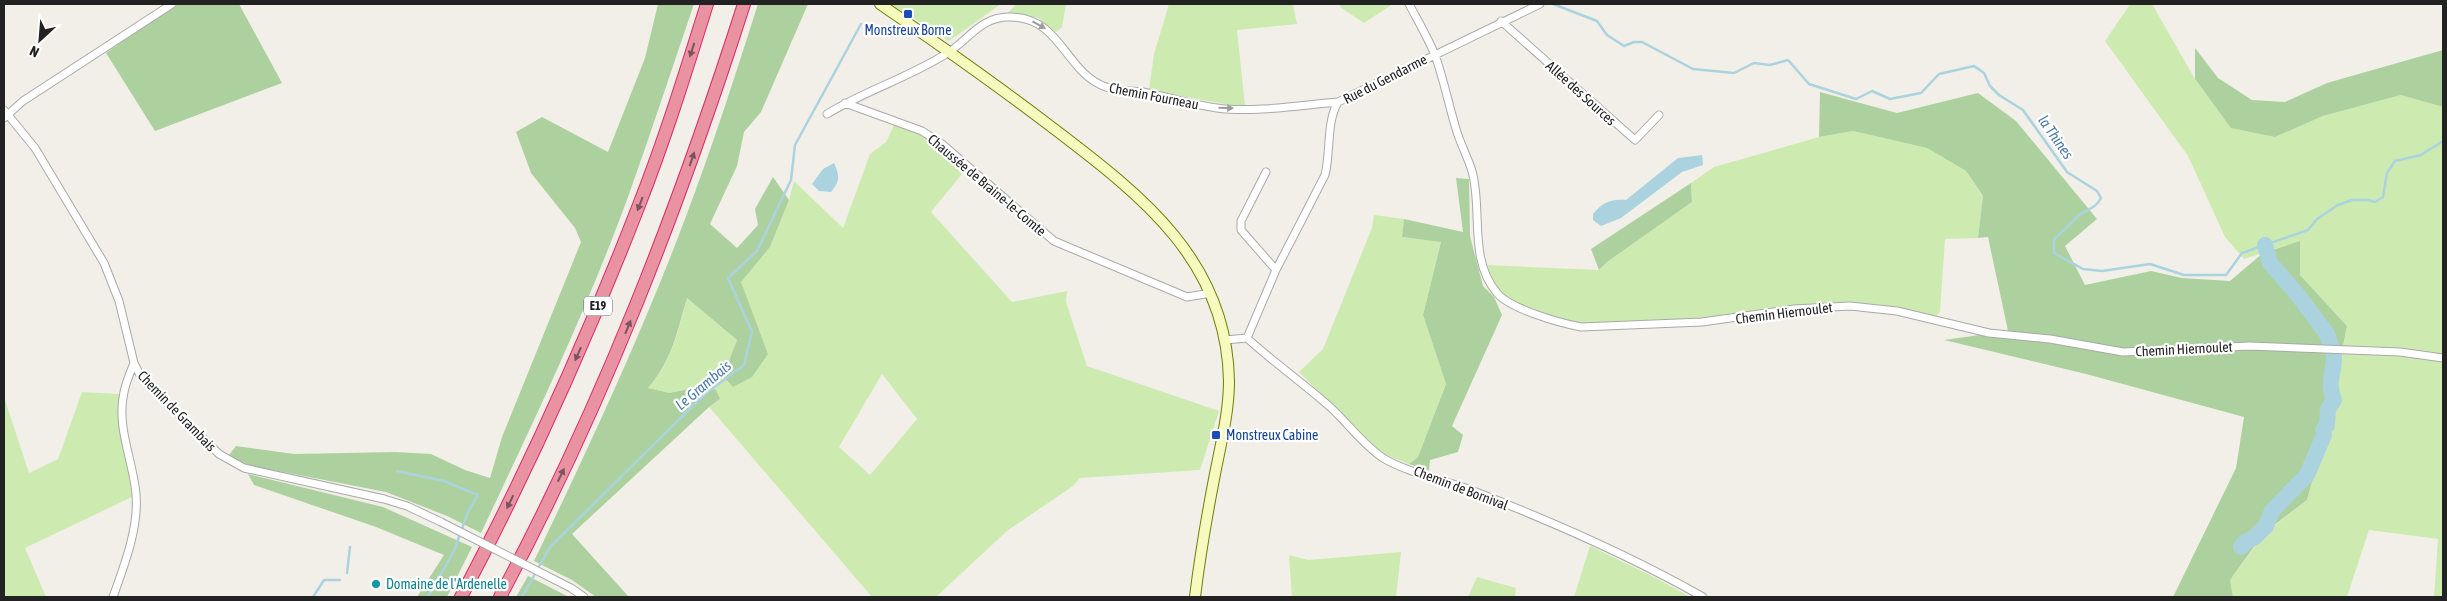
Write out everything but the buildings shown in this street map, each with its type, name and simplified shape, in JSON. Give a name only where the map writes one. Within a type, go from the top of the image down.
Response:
[{"type":"highway","name":"E19","points":[[461,597],[541,438],[593,319],[640,203],[707,4]]},
{"type":"highway","name":"E19","points":[[500,597],[576,444],[626,332],[672,217],[744,4]]},
{"type":"main road","points":[[880,4],[949,52],[1094,160],[1150,208],[1186,250],[1211,293],[1225,340],[1229,382],[1226,413],[1200,551],[1195,597]]},
{"type":"street","points":[[5,114],[172,4]]},
{"type":"street","name":"Chemin Hiernoulet","points":[[1409,4],[1434,54],[1458,135],[1472,173],[1480,250],[1484,268],[1492,287],[1498,295],[1513,305],[1563,323],[1581,327],[1702,322],[1794,309],[1850,306],[1896,311],[1989,332],[2050,339],[2123,352],[2249,346],[2400,352],[2443,358]]},
{"type":"street","name":"Rue du Gendarme","points":[[1248,338],[1276,270],[1325,175],[1329,158],[1332,114],[1338,102],[1537,5]]},
{"type":"street","name":"Chemin Fourneau","points":[[949,52],[974,29],[992,19],[1009,17],[1037,23],[1050,32],[1087,78],[1107,88],[1137,91],[1218,108],[1338,102]]},
{"type":"street","name":"Allée des Sources","points":[[1501,21],[1635,140],[1659,115]]},
{"type":"street","points":[[827,114],[845,103],[949,52]]},
{"type":"street","name":"Chaussée de Braine-le-Comte","points":[[845,103],[922,131],[942,144],[1054,241],[1187,296],[1211,293]]},
{"type":"street","name":"Chemin de Grambais","points":[[5,114],[35,148],[104,263],[119,301],[134,363],[141,377],[219,454],[244,468],[384,499],[407,506],[571,588],[584,597]]},
{"type":"street","points":[[1266,172],[1240,221],[1241,230],[1276,270]]},
{"type":"street","points":[[1225,340],[1248,338]]},
{"type":"street","name":"Chemin de Bornival","points":[[1248,338],[1265,355],[1295,375],[1331,408],[1365,444],[1385,459],[1475,492],[1576,534],[1703,597]]},
{"type":"street","points":[[113,597],[129,546],[136,495],[122,417],[124,392],[134,363]]},
{"type":"green space","points":[[173,4],[239,4],[282,83],[155,131],[106,53]]},
{"type":"green space","points":[[658,4],[694,4],[628,197],[595,283],[481,533],[447,516],[386,492],[248,465],[229,455],[236,446],[294,454],[395,452],[431,454],[465,470],[490,478],[502,437],[581,242],[575,228],[531,173],[516,132],[542,117],[608,152],[645,58]]},
{"type":"green space","points":[[758,4],[808,4],[761,112],[744,132],[737,166],[710,224],[737,248],[758,225],[755,209],[773,177],[789,200],[770,247],[741,282],[768,354],[752,377],[733,387],[723,376],[737,340],[687,298],[677,334],[668,357],[648,388],[670,393],[698,387],[716,390],[720,399],[709,407],[572,534],[629,597],[596,597],[572,580],[534,561],[613,392],[668,263],[714,139]]},
{"type":"green space","points":[[891,4],[1001,4],[949,41]]},
{"type":"green space","points":[[1016,4],[1066,4],[1062,27],[1056,32],[1038,18],[1008,13]]},
{"type":"green space","points":[[1169,4],[1293,4],[1297,24],[1237,30],[1245,106],[1236,106],[1149,90],[1154,54]]},
{"type":"green space","points":[[1341,4],[1393,4],[1364,23],[1340,7]]},
{"type":"green space","points":[[2130,4],[2152,4],[2195,79],[2231,127],[2275,137],[2323,116],[2401,95],[2443,107],[2443,597],[2434,597],[2438,539],[2369,530],[2347,597],[2233,597],[2230,580],[2265,533],[2307,500],[2325,434],[2347,326],[2300,275],[2300,241],[2244,259],[2225,237],[2188,156],[2105,41]]},
{"type":"green space","points":[[2195,48],[2218,78],[2252,100],[2285,102],[2327,83],[2443,50],[2443,107],[2401,95],[2323,116],[2275,137],[2231,128],[2195,79]]},
{"type":"green space","points":[[1820,92],[1897,113],[1978,93],[2016,121],[2097,219],[2065,246],[2085,285],[2151,271],[2182,278],[2230,281],[2263,253],[2300,241],[2300,275],[2347,326],[2325,434],[2307,500],[2264,533],[2230,580],[2233,597],[2173,597],[2236,468],[2244,417],[2086,374],[1944,340],[2008,331],[1988,237],[1978,238],[1983,196],[1966,171],[1927,148],[1853,131],[1819,137]]},
{"type":"green space","points":[[895,123],[920,133],[966,169],[931,212],[1012,302],[1067,291],[1066,302],[1087,366],[1219,411],[1200,470],[1080,478],[1073,486],[1007,531],[936,597],[872,597],[709,407],[720,399],[698,387],[670,393],[648,388],[669,357],[687,298],[737,340],[723,376],[768,354],[740,282],[770,247],[789,200],[794,181],[843,228],[870,154],[886,142]],"holes":[[[882,374],[917,419],[870,475],[839,447]]]},
{"type":"green space","points":[[1853,131],[1927,148],[1966,171],[1983,197],[1978,238],[1945,239],[1940,312],[1935,317],[1855,304],[1807,304],[1717,319],[1572,324],[1519,305],[1501,293],[1491,279],[1486,265],[1599,270],[1607,262],[1692,202],[1691,183],[1714,167],[1819,137]]},
{"type":"green space","points":[[1456,178],[1469,179],[1470,236],[1483,286],[1494,297],[1502,315],[1452,426],[1463,435],[1458,452],[1430,460],[1429,471],[1409,464],[1418,457],[1446,384],[1423,315],[1441,242],[1402,237],[1404,219],[1463,232]]},
{"type":"green space","points":[[1691,183],[1692,202],[1607,262],[1599,270],[1591,249]]},
{"type":"green space","points":[[1374,215],[1404,219],[1402,237],[1441,242],[1423,315],[1446,384],[1418,457],[1409,464],[1384,454],[1367,441],[1299,372],[1323,349],[1372,228]]},
{"type":"green space","points":[[82,392],[119,394],[124,392],[122,417],[136,495],[25,548],[46,597],[4,597],[4,397],[29,473],[58,459]]},
{"type":"green space","points":[[248,474],[383,507],[472,547],[447,597],[417,597],[444,555],[376,527],[254,485]]},
{"type":"green space","points":[[1590,546],[1656,578],[1690,597],[1574,597]]},
{"type":"green space","points":[[1401,552],[1396,597],[1292,597],[1289,555],[1308,560]]},
{"type":"green space","points":[[528,576],[567,596],[570,597],[516,597]]},
{"type":"green space","points":[[1477,577],[1516,588],[1515,597],[1468,597]]},
{"type":"water","points":[[1702,155],[1703,165],[1682,172],[1621,218],[1601,226],[1593,220],[1593,214],[1604,204],[1616,200],[1626,200],[1678,158]]},
{"type":"water","points":[[834,163],[838,175],[836,185],[831,192],[819,191],[812,184],[823,169]]},
{"type":"waterway","name":"la Thines","points":[[1553,4],[1597,21],[1607,35],[1624,46],[1634,42],[1642,42],[1693,69],[1734,73],[1754,63],[1770,65],[1788,60],[1809,84],[1856,99],[1872,91],[1890,99],[1921,93],[1939,74],[1974,66],[1984,73],[1990,86],[1999,95],[2023,110],[2067,172],[2097,191],[2101,198],[2096,205],[2080,214],[2054,239],[2054,253],[2083,269],[2102,271],[2150,264],[2184,275],[2226,275],[2242,253],[2308,230],[2317,219],[2338,205],[2352,200],[2375,202],[2383,197],[2387,173],[2395,161],[2421,155],[2443,141]]},
{"type":"waterway","name":"Le Grambais","points":[[522,597],[550,547],[705,394],[744,365],[752,332],[728,278],[757,251],[791,180],[795,145],[861,24]]},
{"type":"waterway","points":[[2265,245],[2270,263],[2297,294],[2327,334],[2331,346]]},
{"type":"waterway","points":[[2241,547],[2266,526],[2272,511],[2307,475],[2324,435],[2323,430],[2327,425],[2328,409],[2334,400],[2331,387],[2334,354]]},
{"type":"waterway","points":[[397,471],[444,481],[478,495],[468,512],[454,551],[428,597]]},
{"type":"waterway","points":[[347,573],[350,547]]},
{"type":"waterway","points":[[313,597],[324,580],[340,580]]},
{"type":"place","name":"Monstreux Borne","points":[[908,14]]},
{"type":"place","name":"Monstreux Cabine","points":[[1216,435]]},
{"type":"place","name":"Domaine de l'Ardenelle","points":[[376,584]]}]
